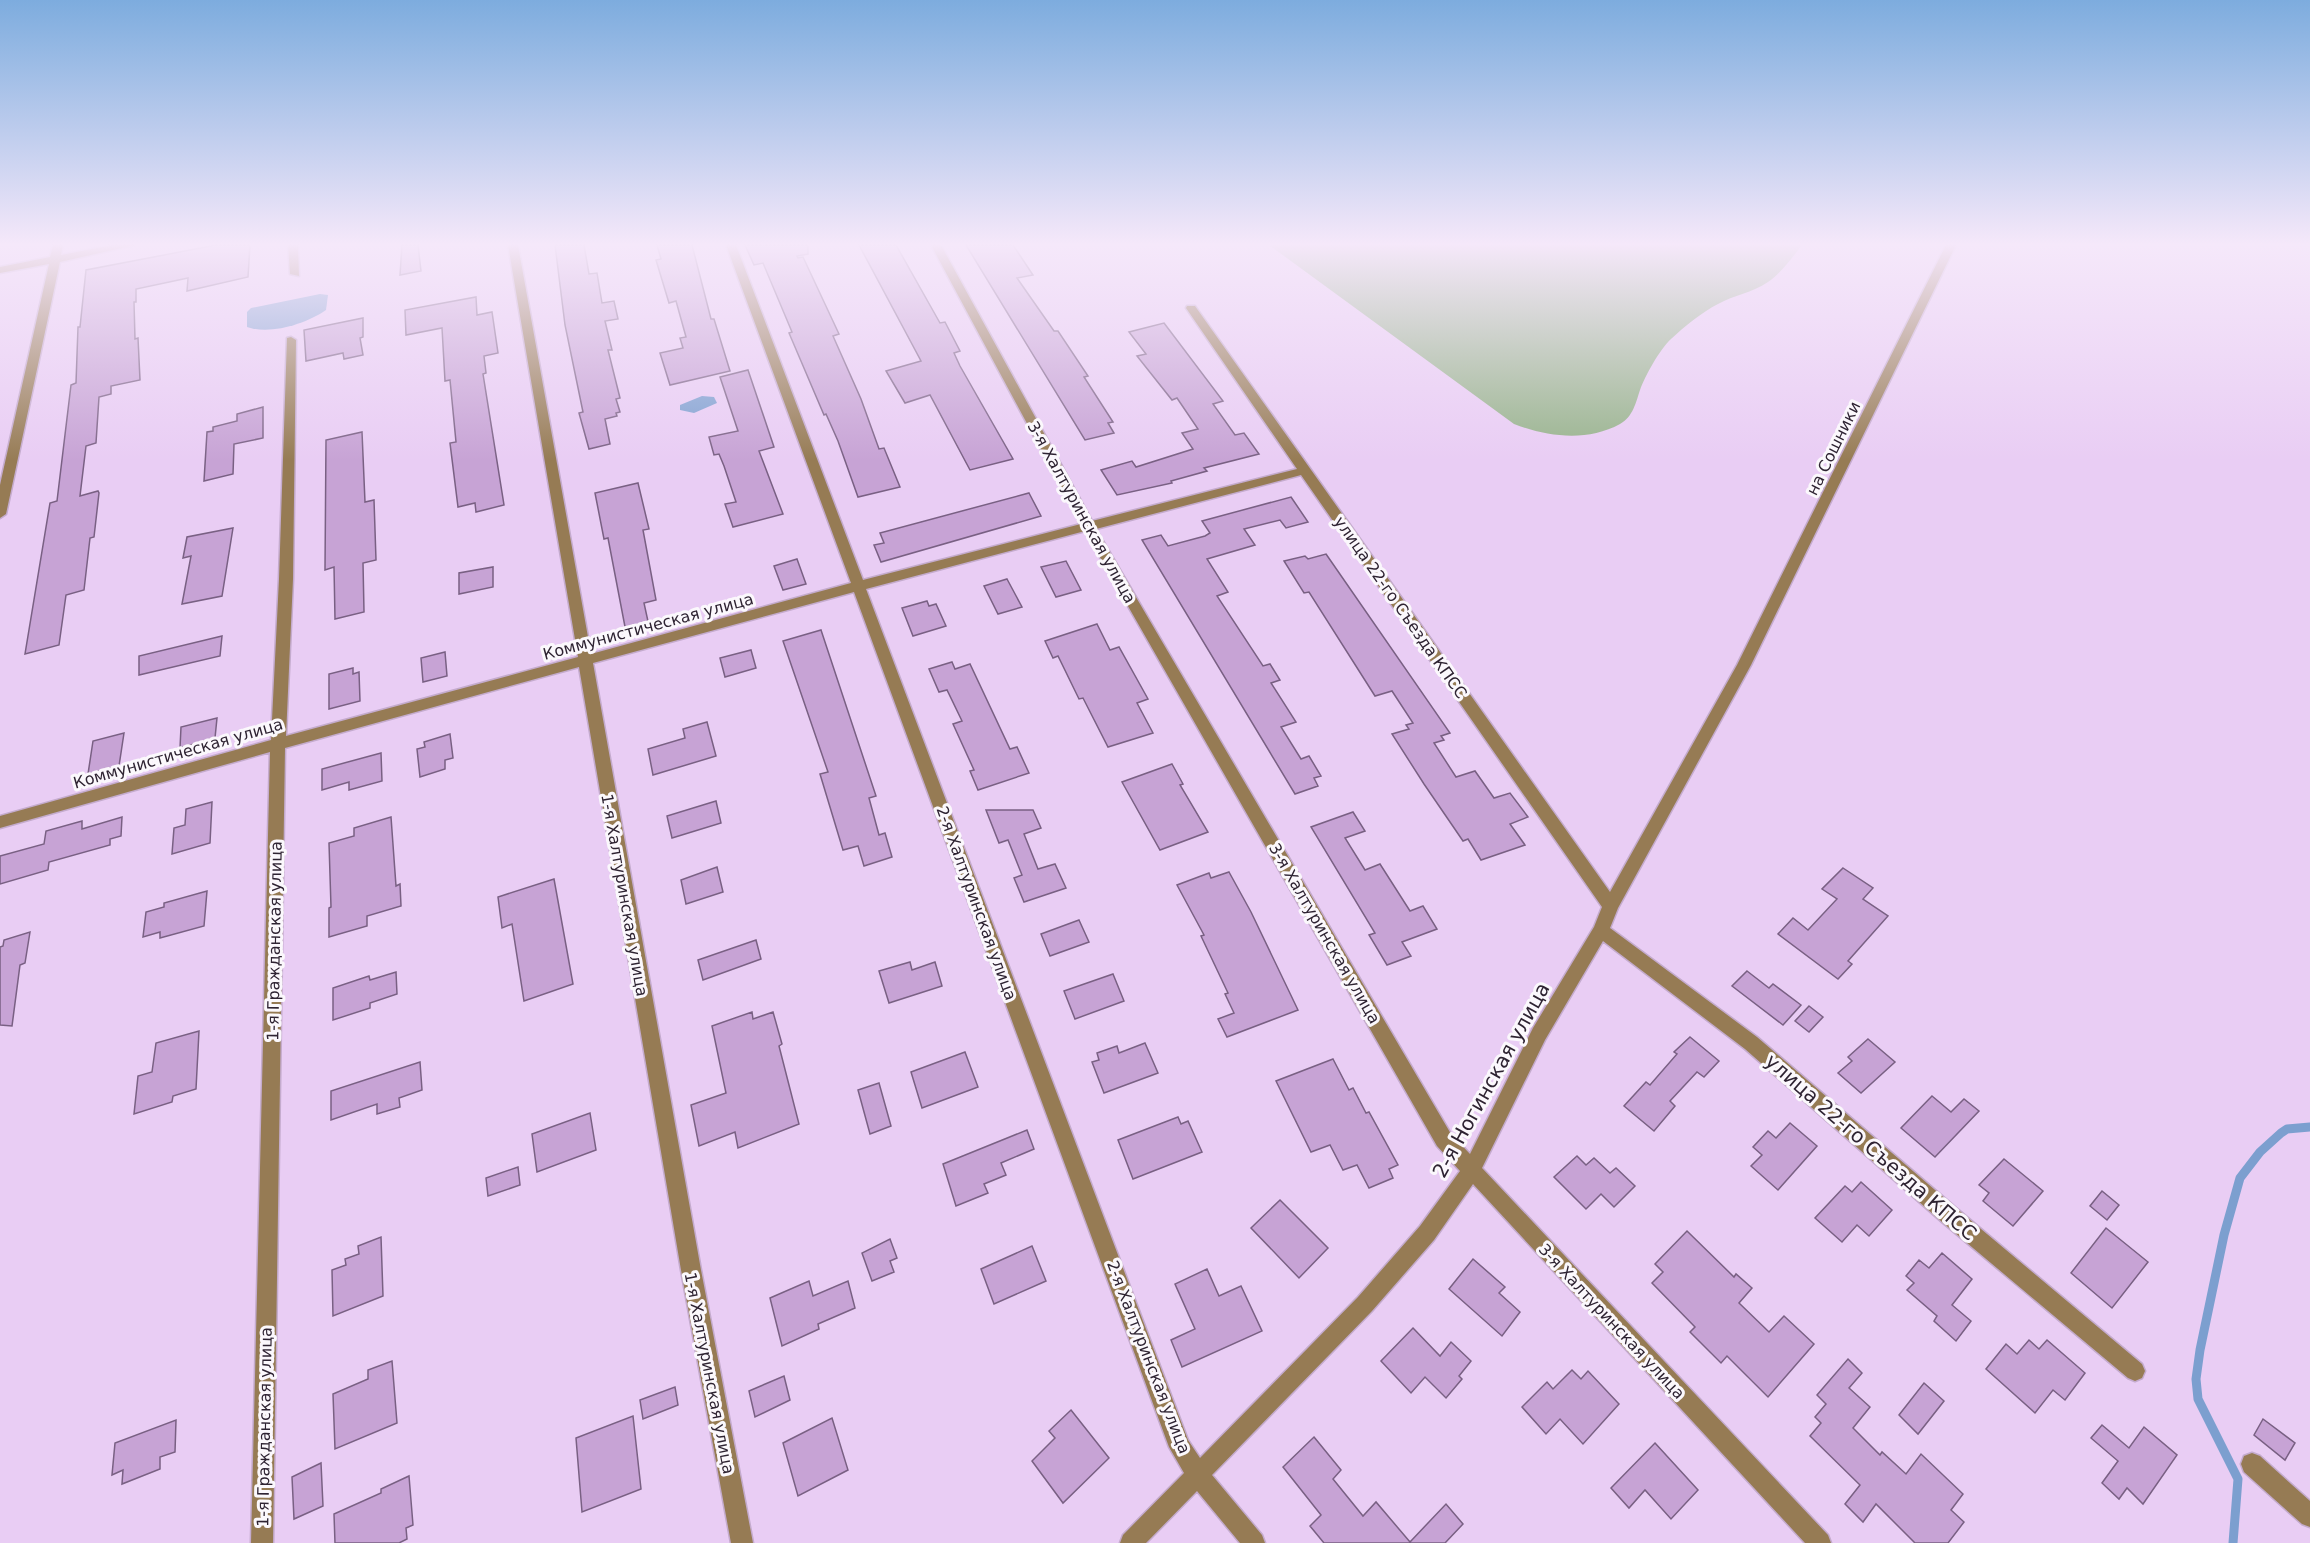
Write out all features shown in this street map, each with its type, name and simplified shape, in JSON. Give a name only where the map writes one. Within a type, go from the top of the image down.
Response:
[{"type":"street","points":[[0,514],[42,317]]},
{"type":"street","name":"1-я Халтуринская улица","points":[[525,317],[691,1270],[742,1543]]},
{"type":"street","name":"2-я Халтуринская улица","points":[[757,317],[1177,1437],[1199,1476],[1254,1543]]},
{"type":"street","name":"3-я Халтуринская улица","points":[[975,317],[1089,527],[1444,1140],[1820,1543]]},
{"type":"street","name":"улица 22-го Съезда КПСС","points":[[1197,317],[1611,906]]},
{"type":"street","name":"на Сошники","points":[[1744,665],[1916,317]]},
{"type":"street","name":"1-я Гражданская улица","points":[[262,1543],[278,744],[286,579],[291,340]]},
{"type":"street","name":"Коммунистическая улица","points":[[0,822],[858,586],[1306,470]]},
{"type":"street","name":"2-я Ногинская улица","points":[[1131,1543],[1365,1304],[1427,1233],[1471,1171],[1539,1034],[1601,930],[1611,906],[1744,665]]},
{"type":"street","name":"улица 22-го Съезда КПСС","points":[[1601,930],[1751,1043],[1949,1215],[2135,1371]]},
{"type":"street","points":[[2252,1464],[2310,1516]]},
{"type":"green space","points":[[1368,317],[1697,317],[1662,349],[1642,384],[1633,409],[1620,424],[1594,433],[1567,436],[1540,432],[1514,424]]},
{"type":"water","points":[[247,317],[314,317],[277,329],[247,327]]},
{"type":"water","points":[[702,396],[714,397],[717,403],[694,413],[680,410],[680,405]]},
{"type":"building","points":[[81,317],[134,317],[140,380],[111,386],[111,394],[99,397],[96,443],[86,446],[80,496],[98,491],[99,493],[94,537],[90,538],[84,590],[66,595],[59,645],[25,654],[50,503],[57,501],[71,385],[76,383],[78,327],[80,327]]},
{"type":"building","points":[[405,317],[493,317],[498,353],[484,356],[486,373],[483,374],[504,505],[476,512],[475,503],[458,507],[450,443],[456,442],[450,380],[445,381],[442,328],[406,335]]},
{"type":"building","points":[[564,317],[618,317],[618,319],[605,321],[612,350],[608,350],[620,398],[616,399],[620,412],[616,413],[617,416],[605,419],[610,444],[589,449],[579,413],[583,412]]},
{"type":"building","points":[[680,317],[714,319],[730,371],[670,385],[660,353],[683,348],[680,338],[686,337]]},
{"type":"building","points":[[786,317],[831,317],[839,334],[833,336],[861,399],[879,449],[884,448],[900,487],[858,497],[838,441],[826,414],[824,415],[789,333],[792,332]]},
{"type":"building","points":[[897,317],[937,317],[940,323],[945,322],[960,351],[954,353],[960,366],[1013,459],[970,470],[930,395],[905,403],[886,371],[921,361]]},
{"type":"building","points":[[1010,317],[1044,317],[1054,331],[1058,331],[1088,376],[1084,377],[1113,422],[1108,423],[1114,433],[1085,440]]},
{"type":"building","points":[[363,318],[363,337],[360,338],[363,355],[344,359],[343,353],[306,361],[304,330]]},
{"type":"building","points":[[1164,323],[1223,401],[1213,404],[1235,435],[1244,433],[1259,454],[1204,468],[1207,471],[1171,481],[1172,483],[1117,495],[1101,470],[1132,461],[1136,467],[1193,449],[1182,433],[1198,429],[1177,398],[1172,400],[1137,356],[1146,354],[1129,332]]},
{"type":"building","points":[[748,370],[774,447],[759,451],[783,514],[733,527],[725,504],[736,502],[724,466],[719,454],[714,455],[709,437],[738,431],[720,377]]},
{"type":"building","points":[[263,407],[263,438],[234,444],[233,474],[204,481],[207,432],[213,431],[213,427],[237,421],[237,414]]},
{"type":"building","points":[[362,432],[365,502],[374,500],[376,560],[363,563],[364,612],[335,619],[334,567],[325,570],[326,440]]},
{"type":"building","points":[[638,483],[649,529],[643,530],[656,600],[644,603],[649,626],[626,632],[608,538],[604,539],[595,493]]},
{"type":"building","points":[[1029,493],[1041,516],[881,562],[874,545],[884,543],[880,533]]},
{"type":"building","points":[[1291,497],[1308,522],[1286,528],[1280,520],[1244,529],[1255,545],[1207,559],[1228,592],[1217,596],[1263,666],[1270,664],[1280,680],[1271,683],[1296,722],[1281,727],[1301,759],[1309,756],[1321,776],[1314,778],[1318,786],[1295,794],[1142,540],[1161,535],[1168,546],[1205,536],[1210,533],[1202,521]]},
{"type":"building","points":[[233,528],[222,596],[182,604],[191,556],[183,558],[187,537]]},
{"type":"building","points":[[1326,554],[1450,733],[1441,736],[1444,740],[1434,743],[1456,777],[1475,771],[1494,798],[1510,793],[1528,817],[1510,824],[1525,845],[1481,860],[1468,839],[1463,841],[1424,784],[1392,734],[1409,729],[1406,725],[1413,723],[1392,691],[1375,696],[1309,592],[1304,593],[1284,561],[1305,556],[1308,559]]},
{"type":"building","points":[[797,559],[806,584],[783,590],[774,566]]},
{"type":"building","points":[[1066,561],[1081,590],[1056,597],[1041,567]]},
{"type":"building","points":[[493,567],[493,587],[459,594],[459,573]]},
{"type":"building","points":[[1007,579],[1022,607],[998,614],[984,586]]},
{"type":"building","points":[[927,601],[929,606],[936,604],[946,626],[913,636],[902,608]]},
{"type":"building","points":[[1097,624],[1110,650],[1119,647],[1148,699],[1137,703],[1153,733],[1108,747],[1083,698],[1079,699],[1058,656],[1053,658],[1045,641]]},
{"type":"building","points":[[821,630],[876,796],[869,798],[879,835],[885,833],[892,857],[864,866],[858,846],[843,850],[820,774],[828,772],[783,641]]},
{"type":"building","points":[[222,636],[220,656],[139,675],[139,656]]},
{"type":"building","points":[[751,650],[756,668],[725,677],[720,658]]},
{"type":"building","points":[[445,652],[447,676],[423,682],[421,658]]},
{"type":"building","points":[[952,662],[955,669],[970,664],[1010,749],[1017,747],[1029,773],[978,790],[970,771],[974,770],[953,724],[962,721],[947,690],[939,692],[929,669]]},
{"type":"building","points":[[353,668],[353,674],[359,672],[360,701],[329,709],[329,674]]},
{"type":"building","points":[[217,718],[215,738],[180,748],[181,727]]},
{"type":"building","points":[[707,722],[716,756],[653,775],[648,749],[685,738],[683,729]]},
{"type":"building","points":[[124,733],[119,766],[88,774],[93,741]]},
{"type":"building","points":[[450,734],[453,758],[445,760],[445,769],[420,777],[417,749],[425,747],[424,742]]},
{"type":"building","points":[[381,753],[382,781],[349,790],[349,782],[322,790],[322,769]]},
{"type":"building","points":[[1172,764],[1183,784],[1180,785],[1208,832],[1160,850],[1122,782]]},
{"type":"building","points":[[716,801],[721,823],[672,838],[667,816]]},
{"type":"building","points":[[212,802],[210,843],[172,854],[174,828],[185,825],[186,809]]},
{"type":"building","points":[[986,810],[1033,810],[1041,828],[1024,834],[1038,869],[1055,864],[1066,888],[1024,902],[1014,878],[1022,875],[1008,840],[999,843]]},
{"type":"building","points":[[1353,812],[1365,831],[1345,838],[1365,870],[1380,864],[1410,911],[1423,906],[1437,929],[1402,942],[1411,956],[1387,965],[1369,935],[1375,933],[1311,827]]},
{"type":"building","points":[[122,817],[121,836],[110,839],[110,845],[49,862],[48,870],[0,884],[0,856],[44,844],[46,831],[82,821],[82,829]]},
{"type":"building","points":[[391,817],[396,886],[400,884],[401,906],[367,916],[367,926],[329,937],[329,908],[331,907],[329,843],[354,836],[354,828]]},
{"type":"building","points":[[717,867],[723,892],[686,904],[681,880]]},
{"type":"building","points":[[1843,868],[1873,888],[1863,899],[1888,916],[1848,961],[1852,964],[1838,979],[1778,934],[1793,918],[1808,930],[1837,899],[1822,889]]},
{"type":"building","points":[[1229,872],[1298,1010],[1227,1037],[1218,1019],[1234,1013],[1225,994],[1228,993],[1201,936],[1204,935],[1177,885],[1209,873],[1211,878]]},
{"type":"building","points":[[554,879],[573,984],[524,1001],[512,924],[502,928],[498,897]]},
{"type":"building","points":[[207,891],[204,926],[160,938],[160,932],[143,937],[146,912],[164,907],[164,903]]},
{"type":"building","points":[[1079,920],[1089,942],[1050,956],[1041,934]]},
{"type":"building","points":[[30,932],[25,963],[20,965],[12,1026],[0,1025],[0,947],[3,946],[4,940]]},
{"type":"building","points":[[756,940],[761,959],[703,980],[698,960]]},
{"type":"building","points":[[910,962],[912,970],[935,962],[942,986],[889,1003],[879,971]]},
{"type":"building","points":[[1747,971],[1769,988],[1773,984],[1801,1005],[1783,1025],[1732,986]]},
{"type":"building","points":[[396,972],[397,994],[370,1003],[370,1008],[333,1020],[333,988],[369,976],[370,980]]},
{"type":"building","points":[[1113,974],[1124,1001],[1075,1019],[1064,991]]},
{"type":"building","points":[[1809,1006],[1823,1017],[1809,1032],[1795,1021]]},
{"type":"building","points":[[752,1012],[753,1019],[773,1012],[782,1044],[779,1046],[799,1124],[738,1148],[735,1132],[699,1146],[691,1105],[726,1093],[712,1026]]},
{"type":"building","points":[[199,1031],[196,1089],[173,1096],[172,1102],[134,1114],[138,1076],[152,1072],[156,1043]]},
{"type":"building","points":[[1690,1037],[1719,1061],[1704,1077],[1697,1072],[1670,1101],[1675,1106],[1654,1131],[1624,1106],[1646,1082],[1650,1085],[1677,1054],[1674,1052]]},
{"type":"building","points":[[1868,1039],[1895,1062],[1861,1093],[1838,1073],[1852,1061],[1848,1057]]},
{"type":"building","points":[[1145,1043],[1158,1073],[1104,1093],[1092,1062],[1099,1060],[1097,1053],[1117,1046],[1119,1053]]},
{"type":"building","points":[[965,1052],[978,1087],[922,1108],[911,1072]]},
{"type":"building","points":[[1333,1059],[1349,1090],[1353,1088],[1366,1113],[1369,1112],[1398,1165],[1389,1169],[1393,1178],[1369,1188],[1357,1165],[1343,1170],[1330,1145],[1311,1152],[1276,1081]]},
{"type":"building","points":[[420,1062],[422,1090],[399,1098],[400,1107],[377,1114],[377,1104],[331,1120],[331,1091]]},
{"type":"building","points":[[879,1083],[891,1126],[870,1134],[858,1090]]},
{"type":"building","points":[[1932,1096],[1951,1112],[1964,1099],[1979,1111],[1935,1157],[1901,1128]]},
{"type":"building","points":[[590,1113],[596,1150],[537,1172],[532,1134]]},
{"type":"building","points":[[1178,1117],[1181,1124],[1188,1121],[1202,1152],[1133,1179],[1118,1140]]},
{"type":"building","points":[[1790,1123],[1817,1146],[1778,1190],[1751,1166],[1762,1155],[1753,1147],[1768,1131],[1776,1138]]},
{"type":"building","points":[[1027,1130],[1034,1149],[1001,1163],[1006,1175],[984,1184],[988,1193],[956,1206],[943,1164]]},
{"type":"building","points":[[1577,1156],[1586,1165],[1594,1158],[1610,1173],[1616,1168],[1635,1186],[1614,1207],[1601,1194],[1586,1209],[1554,1177]]},
{"type":"building","points":[[2004,1159],[2043,1191],[2013,1226],[1983,1201],[1989,1193],[1979,1185]]},
{"type":"building","points":[[518,1167],[520,1185],[488,1196],[486,1178]]},
{"type":"building","points":[[1861,1182],[1892,1210],[1869,1236],[1857,1225],[1842,1242],[1815,1218],[1845,1186],[1852,1192]]},
{"type":"building","points":[[2102,1191],[2119,1205],[2107,1220],[2090,1206]]},
{"type":"building","points":[[1280,1200],[1328,1248],[1299,1278],[1251,1228]]},
{"type":"building","points":[[2106,1228],[2148,1262],[2112,1308],[2071,1273]]},
{"type":"building","points":[[1687,1231],[1734,1277],[1736,1274],[1752,1288],[1739,1303],[1769,1332],[1784,1316],[1814,1344],[1768,1397],[1727,1356],[1721,1363],[1690,1332],[1695,1327],[1652,1283],[1663,1272],[1655,1264]]},
{"type":"building","points":[[381,1237],[383,1296],[333,1316],[332,1270],[346,1265],[345,1259],[359,1254],[358,1246]]},
{"type":"building","points":[[890,1239],[897,1258],[890,1261],[894,1272],[872,1281],[862,1253]]},
{"type":"building","points":[[1032,1246],[1046,1281],[994,1304],[981,1269]]},
{"type":"building","points":[[1942,1253],[1972,1279],[1952,1305],[1971,1321],[1956,1341],[1934,1321],[1937,1316],[1907,1290],[1914,1283],[1906,1276],[1919,1260],[1929,1268]]},
{"type":"building","points":[[1473,1259],[1505,1287],[1499,1293],[1520,1312],[1502,1336],[1449,1289]]},
{"type":"building","points":[[1207,1269],[1219,1296],[1241,1286],[1262,1331],[1182,1367],[1171,1340],[1195,1329],[1175,1284]]},
{"type":"building","points":[[809,1281],[813,1296],[848,1281],[855,1308],[818,1324],[819,1329],[782,1346],[770,1298]]},
{"type":"building","points":[[1413,1328],[1440,1356],[1451,1342],[1471,1361],[1459,1376],[1462,1379],[1446,1398],[1425,1377],[1411,1393],[1381,1361]]},
{"type":"building","points":[[2029,1340],[2039,1349],[2047,1340],[2085,1373],[2065,1400],[2053,1390],[2035,1413],[1986,1369],[2006,1344],[2017,1354]]},
{"type":"building","points":[[1848,1359],[1862,1373],[1849,1388],[1870,1407],[1853,1428],[1880,1455],[1882,1452],[1906,1474],[1921,1454],[1963,1494],[1951,1510],[1964,1522],[1948,1543],[1915,1543],[1876,1504],[1863,1522],[1845,1504],[1860,1485],[1810,1436],[1821,1423],[1815,1417],[1826,1404],[1817,1395]]},
{"type":"building","points":[[392,1361],[397,1423],[335,1449],[333,1394],[368,1379],[368,1370]]},
{"type":"building","points":[[1572,1370],[1581,1379],[1588,1371],[1619,1404],[1583,1444],[1560,1419],[1546,1434],[1522,1407],[1547,1382],[1553,1389]]},
{"type":"building","points":[[784,1376],[790,1400],[755,1417],[749,1391]]},
{"type":"building","points":[[1924,1383],[1944,1401],[1918,1434],[1899,1415]]},
{"type":"building","points":[[675,1387],[678,1405],[643,1419],[640,1400]]},
{"type":"building","points":[[1071,1410],[1109,1458],[1063,1503],[1032,1461],[1055,1438],[1049,1431]]},
{"type":"building","points":[[633,1416],[641,1489],[582,1512],[576,1438]]},
{"type":"building","points":[[832,1418],[848,1470],[798,1496],[783,1443]]},
{"type":"building","points":[[2263,1419],[2295,1443],[2285,1460],[2254,1435]]},
{"type":"building","points":[[176,1420],[175,1452],[160,1457],[160,1469],[122,1484],[123,1470],[112,1475],[115,1443]]},
{"type":"building","points":[[2102,1425],[2129,1448],[2144,1427],[2177,1455],[2143,1504],[2127,1488],[2119,1499],[2102,1483],[2118,1461],[2091,1438]]},
{"type":"building","points":[[1314,1437],[1341,1470],[1333,1479],[1363,1516],[1376,1502],[1410,1542],[1446,1504],[1463,1524],[1445,1543],[1324,1543],[1310,1526],[1321,1515],[1283,1467]]},
{"type":"building","points":[[1655,1443],[1698,1490],[1671,1519],[1645,1490],[1629,1508],[1611,1488]]},
{"type":"building","points":[[321,1463],[323,1506],[294,1519],[292,1477]]},
{"type":"building","points":[[409,1476],[413,1525],[406,1528],[407,1539],[399,1543],[335,1543],[334,1514],[381,1493],[381,1489]]},
{"type":"waterway","points":[[2233,1543],[2238,1479],[2198,1399],[2196,1379],[2200,1350],[2224,1235],[2240,1178],[2260,1152],[2281,1133],[2287,1129],[2310,1127]]}]
